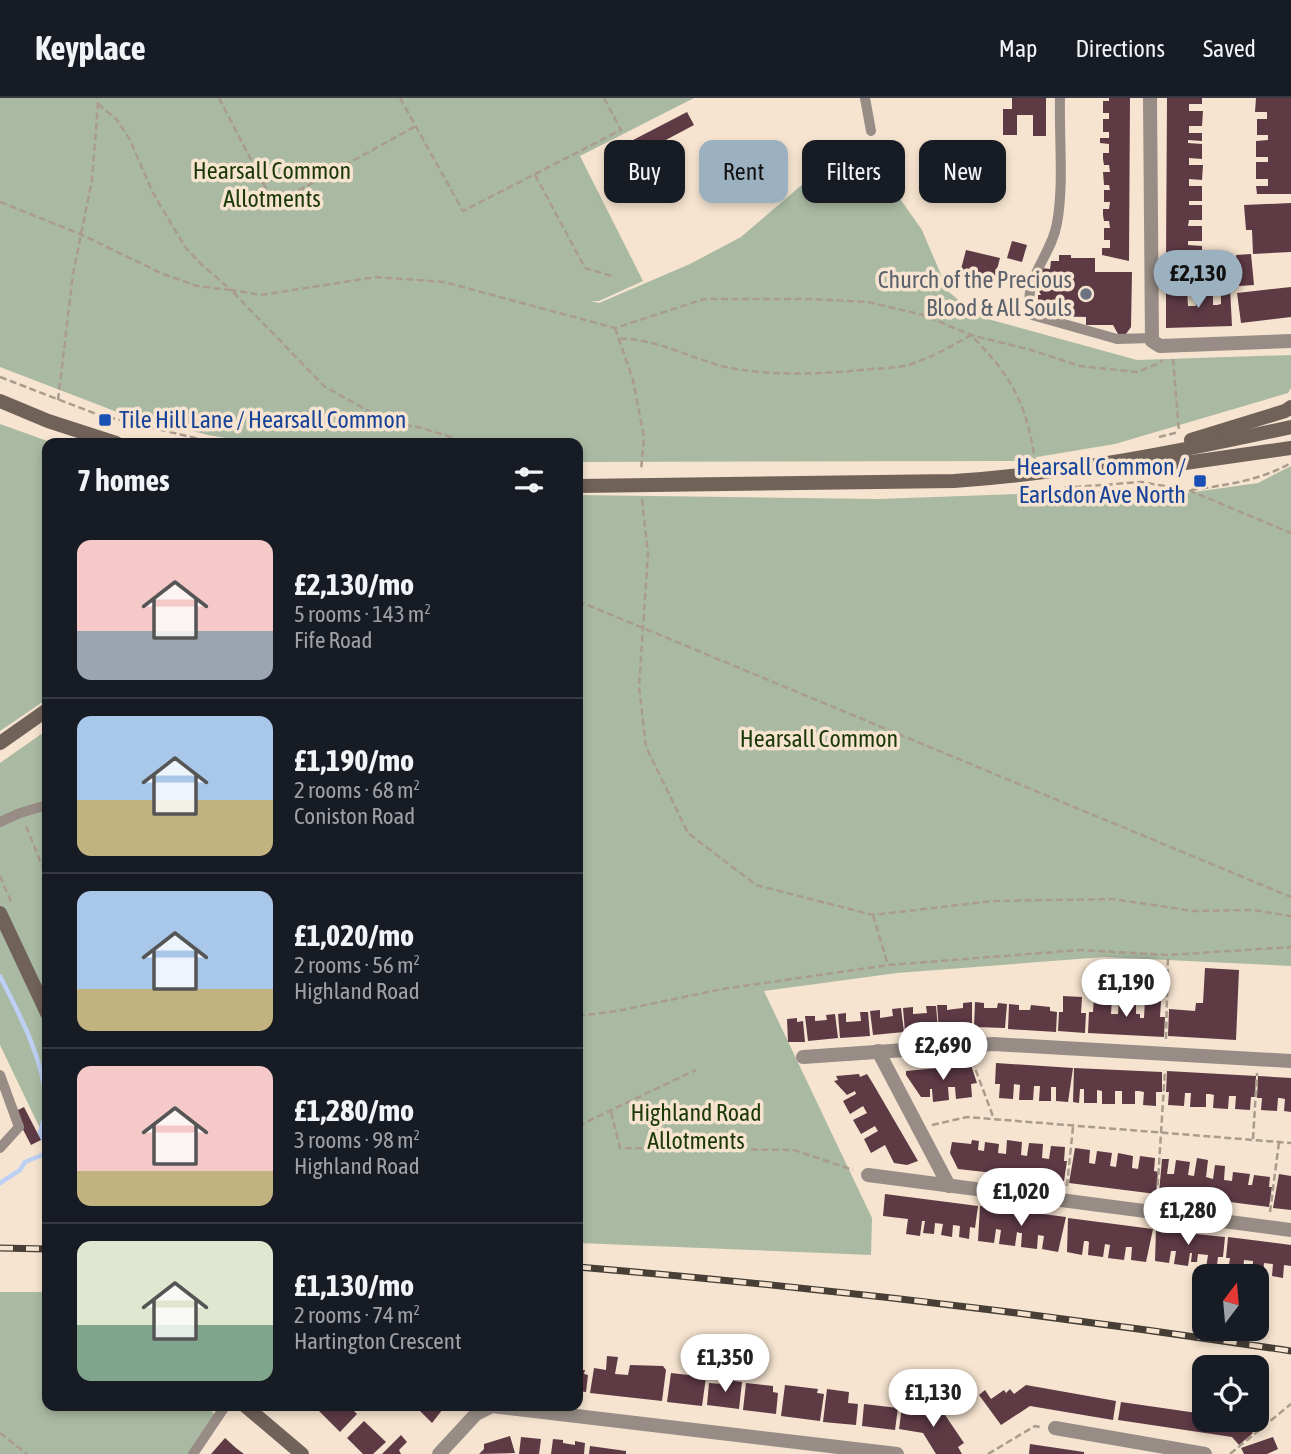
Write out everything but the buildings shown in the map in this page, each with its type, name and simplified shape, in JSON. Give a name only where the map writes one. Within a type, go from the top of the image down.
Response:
[{"type":"main road","points":[[0,401],[48,421],[101,438]]},
{"type":"main road","points":[[1168,453],[1184,442],[1291,407]]},
{"type":"main road","points":[[583,485],[954,481],[1038,474],[1138,459],[1291,427]]},
{"type":"main road","points":[[1138,459],[1185,463],[1291,448]]},
{"type":"main road","points":[[0,743],[42,714]]},
{"type":"main road","points":[[0,913],[42,1002]]},
{"type":"main road","points":[[251,1411],[302,1454]]},
{"type":"street","points":[[1150,98],[1152,339],[1160,346],[1290,341]]},
{"type":"street","points":[[803,1057],[993,1044],[1291,1060]]},
{"type":"street","points":[[878,1051],[949,1186]]},
{"type":"street","points":[[868,1175],[1291,1230]]},
{"type":"street","points":[[439,1454],[476,1414],[482,1411]]},
{"type":"street","points":[[534,1411],[897,1454]]},
{"type":"street","points":[[1055,1428],[1205,1454]]},
{"type":"lane","points":[[865,98],[871,131]]},
{"type":"lane","points":[[1060,98],[1057,225],[1033,278],[1028,303],[1032,315],[1117,339],[1152,339]]},
{"type":"lane","points":[[0,822],[42,806]]},
{"type":"lane","points":[[0,1075],[19,1127],[0,1148]]},
{"type":"lane","points":[[11,1105],[23,1099]]},
{"type":"lane","points":[[192,1454],[222,1411]]},
{"type":"path","points":[[58,400],[80,234],[92,180],[98,104],[96,98]]},
{"type":"path","points":[[219,98],[274,204],[416,126]]},
{"type":"path","points":[[400,98],[463,211],[621,130],[604,98]]},
{"type":"path","points":[[98,104],[117,120],[129,138],[153,193],[185,247],[231,290],[324,386],[388,422],[418,427],[454,438]]},
{"type":"path","points":[[534,175],[585,268],[615,277]]},
{"type":"path","points":[[0,202],[80,234],[161,273],[197,286],[261,295],[376,277],[444,282],[615,328],[704,299],[868,302],[923,315],[971,335],[1080,366],[1138,372],[1160,363],[1172,345]]},
{"type":"path","points":[[615,328],[633,380],[644,437],[640,485],[648,554],[639,687],[646,747],[688,833],[756,886],[873,915],[993,901],[1113,899],[1193,911],[1253,910],[1291,916]]},
{"type":"path","points":[[619,339],[630,338],[650,343],[725,367],[762,372],[836,373],[905,366],[939,354],[971,335]]},
{"type":"path","points":[[971,335],[996,361],[1021,400],[1038,474]]},
{"type":"path","points":[[1172,345],[1179,432]]},
{"type":"path","points":[[0,377],[99,415],[195,438]]},
{"type":"path","points":[[1153,439],[1189,429]]},
{"type":"path","points":[[1291,463],[1268,475],[1238,483],[1188,490],[1291,533]]},
{"type":"path","points":[[583,603],[1291,897]]},
{"type":"path","points":[[20,813],[42,866]]},
{"type":"path","points":[[873,915],[888,965]]},
{"type":"path","points":[[583,1015],[722,989],[888,965],[1080,950],[1168,955],[1291,947]]},
{"type":"path","points":[[1156,1213],[1163,1132],[1168,955]]},
{"type":"path","points":[[966,1046],[994,1119]]},
{"type":"path","points":[[1253,1140],[1258,1059]]},
{"type":"path","points":[[583,1124],[696,1070]]},
{"type":"path","points":[[611,1112],[620,1148],[794,1150],[868,1175]]},
{"type":"path","points":[[918,1128],[967,1117],[1291,1143]]},
{"type":"path","points":[[1065,1201],[1073,1127]]},
{"type":"path","points":[[1268,1227],[1279,1143]]},
{"type":"path","points":[[1230,1454],[1291,1404]]},
{"type":"path","points":[[988,1454],[1035,1426],[1055,1428]]},
{"type":"path","points":[[0,1433],[27,1454]]},
{"type":"green space","name":"Hearsall Common Allotments","points":[[0,98],[694,98],[611,140],[604,140],[604,144],[580,156],[643,281],[599,301],[591,301],[599,303],[690,264],[741,237],[781,203],[788,203],[788,197],[802,185],[802,203],[903,203],[922,230],[948,291],[977,316],[1137,360],[1291,355],[1291,388],[1288,393],[1115,444],[1013,461],[583,462],[583,438],[226,438],[117,412],[0,367]]},
{"type":"green space","points":[[0,424],[42,439],[42,702],[0,731]]},
{"type":"green space","name":"Hearsall Common","points":[[1291,466],[1291,966],[1104,957],[897,973],[764,991],[872,1218],[871,1255],[583,1243],[583,495],[878,499],[1126,490],[1187,493],[1258,483]]},
{"type":"green space","points":[[42,734],[42,1133],[0,1045],[0,763]]},
{"type":"green space","points":[[0,1292],[42,1292],[42,1411],[211,1411],[220,1419],[197,1454],[0,1454]]},
{"type":"waterway","points":[[0,976],[23,1023],[42,1075]]},
{"type":"waterway","points":[[42,1126],[39,1135],[42,1138]]},
{"type":"waterway","points":[[0,1183],[20,1170],[25,1162],[42,1155]]},
{"type":"railway","points":[[0,1248],[42,1249]]},
{"type":"railway","points":[[583,1267],[935,1303],[1291,1351]]},
{"type":"place","name":"Church of the Precious Blood & All Souls","points":[[1086,294]]},
{"type":"place","name":"Tile Hill Lane / Hearsall Common","points":[[105,420]]},
{"type":"place","name":"Hearsall Common / Earlsdon Ave North","points":[[1200,481]]},
{"type":"park label","name":"Highland Road Allotments","points":[[696,1127]]}]
